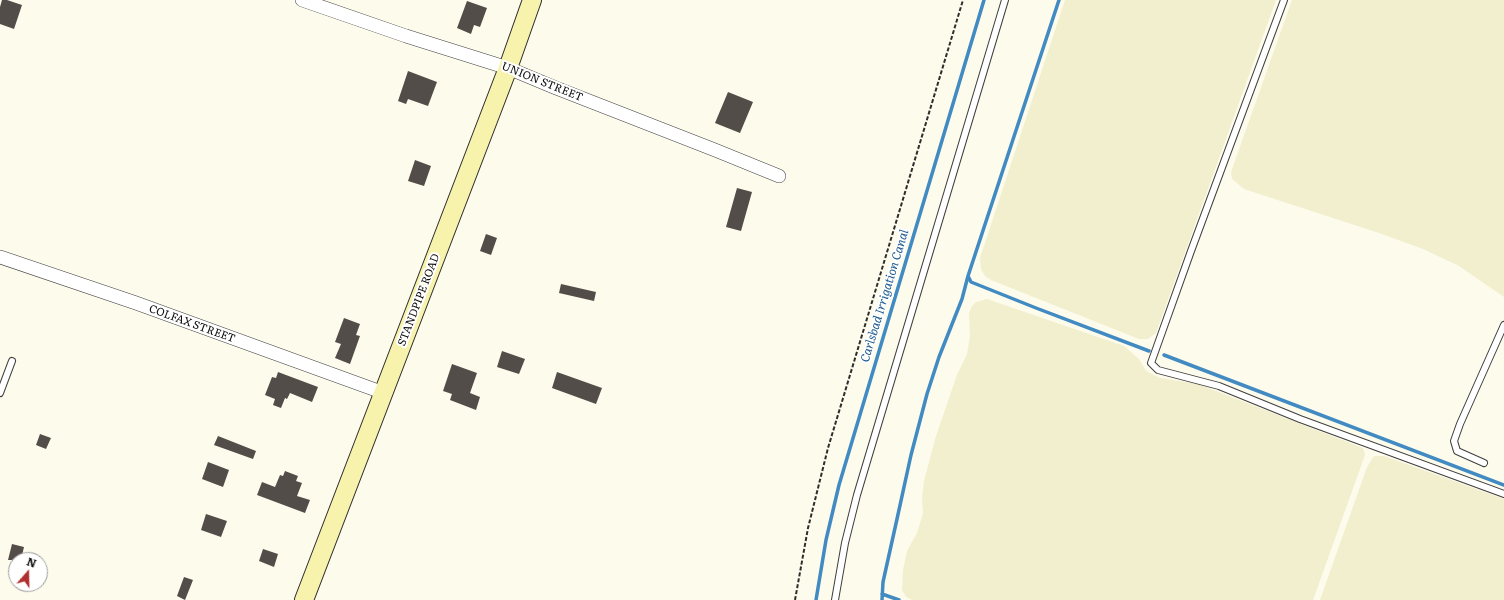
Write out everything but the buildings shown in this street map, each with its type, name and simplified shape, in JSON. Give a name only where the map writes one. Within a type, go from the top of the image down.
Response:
[{"type":"street","name":"UNION STREET","points":[[302,0],[406,36],[508,68],[779,176]]},
{"type":"street","name":"STANDPIPE ROAD","points":[[304,600],[508,68],[532,0]]},
{"type":"street","name":"COLFAX STREET","points":[[0,257],[136,303],[384,393]]},
{"type":"lane","points":[[835,600],[845,543],[857,495],[1005,0]]},
{"type":"lane","points":[[1284,0],[1190,251],[1151,363],[1158,370],[1219,386],[1300,419],[1504,494]]},
{"type":"lane","points":[[1484,463],[1457,451],[1454,441],[1460,424],[1504,325]]},
{"type":"lane","points":[[0,393],[12,361]]},
{"type":"path","points":[[795,600],[808,528],[828,448],[963,0]]},
{"type":"shaded area","points":[[1065,0],[1276,0],[1156,333],[1148,339],[1139,339],[991,280],[985,276],[981,269],[980,258]]},
{"type":"shaded area","points":[[1292,0],[1504,0],[1504,297],[1459,266],[1423,249],[1244,189],[1232,179],[1231,172]]},
{"type":"shaded area","points":[[987,299],[1124,346],[1139,359],[1146,371],[1160,378],[1198,384],[1363,448],[1365,455],[1313,600],[912,600],[906,597],[902,590],[903,570],[907,551],[917,533],[923,513],[922,498],[924,481],[936,436],[957,375],[967,354],[970,336],[969,313],[972,306],[976,302]]},
{"type":"shaded area","points":[[1374,456],[1384,456],[1504,499],[1504,600],[1320,600],[1367,467]]},
{"type":"waterway","name":"Carlsbad Irrigation Canal","points":[[816,600],[826,540],[839,485],[984,0]]},
{"type":"waterway","points":[[1059,0],[968,276],[971,282],[1149,351]]},
{"type":"waterway","points":[[882,600],[883,582],[911,455],[927,394],[939,357],[962,299],[968,276]]},
{"type":"waterway","points":[[1164,355],[1504,485]]},
{"type":"waterway","points":[[882,594],[899,600]]}]
